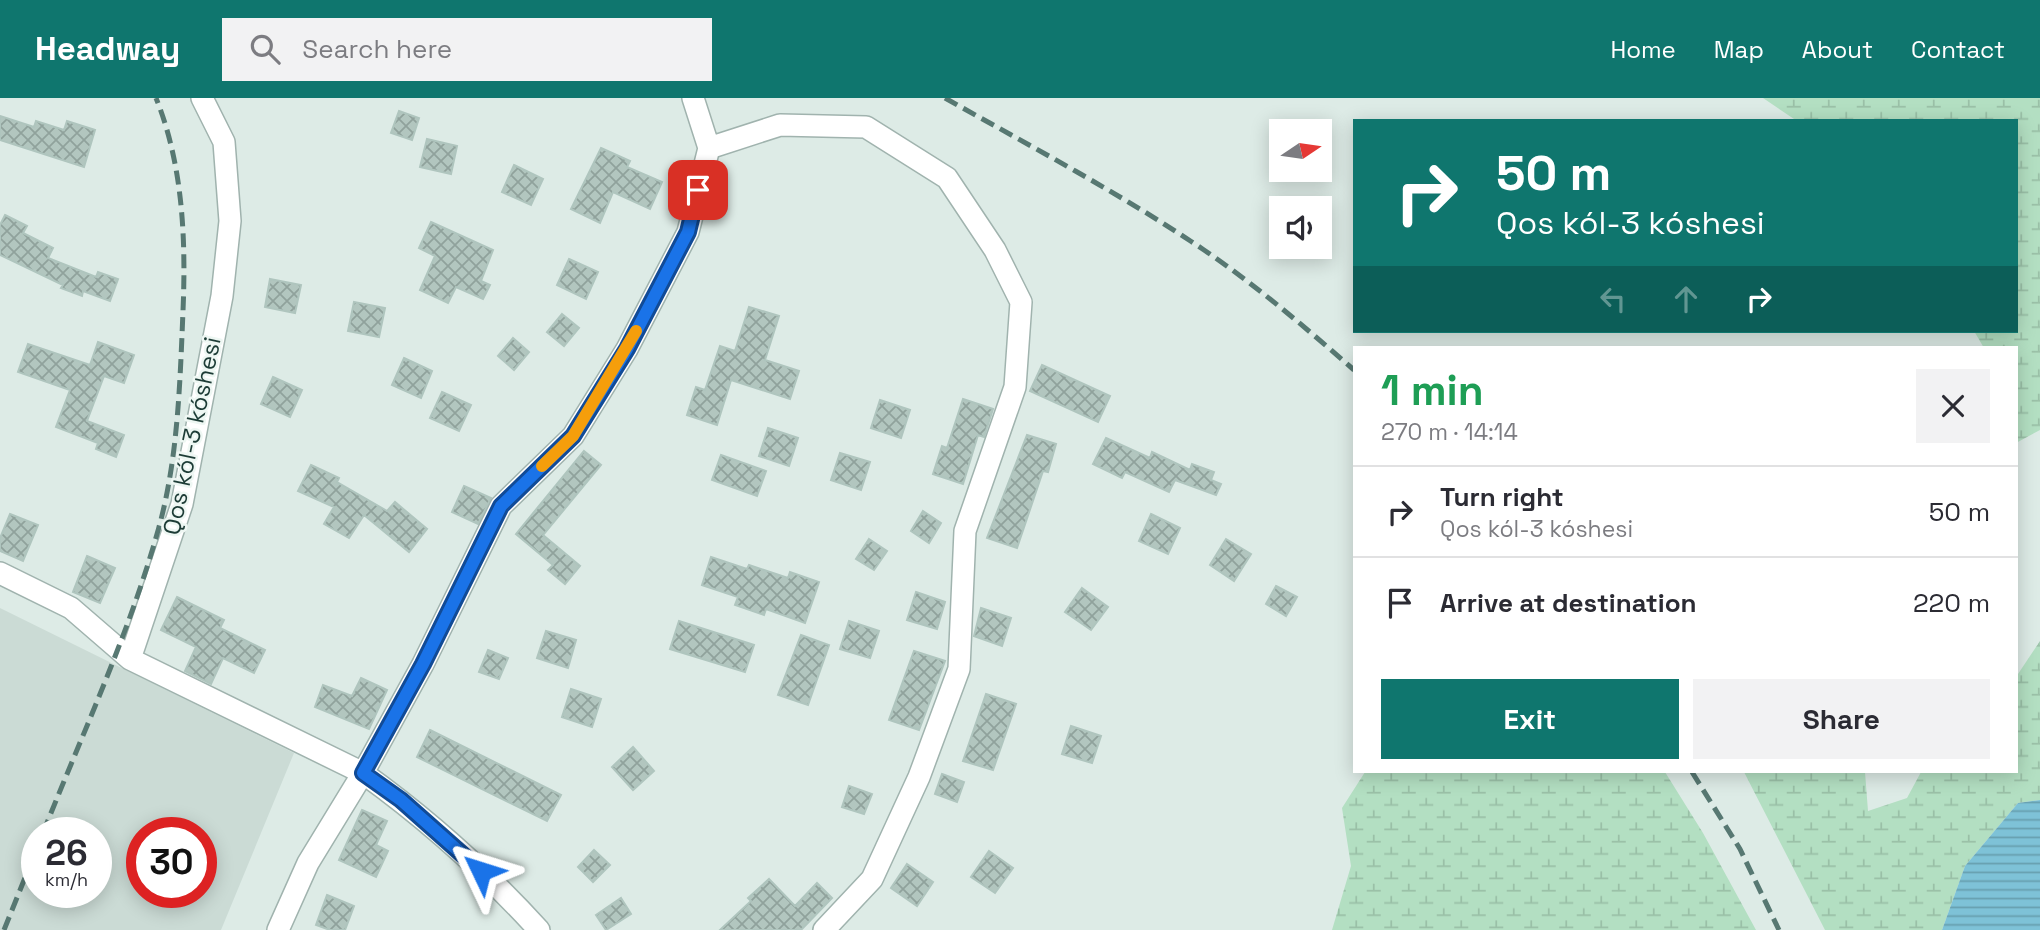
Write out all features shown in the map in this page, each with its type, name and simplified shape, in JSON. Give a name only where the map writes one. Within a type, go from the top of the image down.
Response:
[{"type":"street","name":"Qos kól-3 kóshesi","points":[[130,659],[182,504],[222,296],[230,221],[223,142],[202,98]]},
{"type":"street","points":[[278,930],[308,863],[363,773],[423,664],[501,506],[573,436],[627,349],[688,232],[709,148],[693,98]]},
{"type":"street","points":[[709,148],[780,125],[866,127],[947,178],[995,250],[1021,302],[1015,387],[965,531],[958,669],[919,777],[872,878],[824,930]]},
{"type":"street","points":[[0,573],[71,608],[130,659],[363,773],[401,800],[501,889],[539,930]]},
{"type":"shaded area","points":[[0,608],[294,753],[221,930],[0,930]]},
{"type":"green space","points":[[1763,98],[2040,98],[2040,430],[2018,442],[2018,346],[1983,346],[1975,333],[2018,333],[2018,119],[1794,119]]},
{"type":"green space","points":[[2040,641],[2040,800],[2018,803],[1965,866],[1942,930],[1825,930],[1745,773],[1865,773],[1868,811],[1907,798],[1920,773],[2018,773],[2018,674]]},
{"type":"green space","points":[[1364,773],[1666,773],[1703,833],[1756,930],[1332,930],[1351,866],[1342,808]]},
{"type":"water","points":[[2040,800],[2040,930],[1942,930],[1965,866],[2018,803]]},
{"type":"building","points":[[399,111],[419,118],[412,140],[391,133]]},
{"type":"building","points":[[0,116],[34,127],[36,121],[64,130],[67,121],[95,130],[84,167],[0,140]]},
{"type":"building","points":[[427,139],[457,146],[451,174],[420,167]]},
{"type":"building","points":[[601,148],[630,161],[627,167],[662,182],[650,209],[613,192],[600,223],[571,209]]},
{"type":"building","points":[[514,165],[543,179],[531,205],[502,192]]},
{"type":"building","points":[[5,215],[27,226],[23,233],[53,248],[48,258],[96,277],[98,272],[118,279],[110,301],[83,291],[82,296],[61,288],[63,285],[0,255],[0,225]]},
{"type":"building","points":[[431,222],[493,250],[481,281],[490,285],[483,299],[456,287],[448,303],[420,290],[435,256],[419,248]]},
{"type":"building","points":[[569,259],[598,272],[586,299],[557,285]]},
{"type":"building","points":[[270,279],[301,285],[295,313],[265,307]]},
{"type":"building","points":[[354,302],[385,308],[379,337],[348,331]]},
{"type":"building","points":[[749,307],[779,316],[765,360],[799,371],[790,399],[731,380],[717,425],[687,415],[696,387],[705,390],[720,346],[735,351]]},
{"type":"building","points":[[562,314],[579,328],[564,346],[547,332]]},
{"type":"building","points":[[513,338],[529,352],[514,370],[498,356]]},
{"type":"building","points":[[98,342],[134,355],[124,383],[104,376],[87,421],[124,435],[116,457],[96,449],[98,443],[56,427],[70,390],[18,372],[28,344],[90,365]]},
{"type":"building","points":[[404,358],[432,371],[421,398],[392,385]]},
{"type":"building","points":[[1042,365],[1110,396],[1098,422],[1030,391]]},
{"type":"building","points":[[273,377],[302,390],[290,417],[261,404]]},
{"type":"building","points":[[442,392],[471,405],[459,431],[430,418]]},
{"type":"building","points":[[963,399],[993,409],[984,437],[978,435],[963,484],[933,474],[942,446],[947,448]]},
{"type":"building","points":[[880,400],[910,410],[901,438],[871,428]]},
{"type":"building","points":[[768,428],[798,438],[789,466],[759,456]]},
{"type":"building","points":[[1027,435],[1056,444],[1048,472],[1043,471],[1017,548],[987,538]]},
{"type":"building","points":[[1106,438],[1150,458],[1152,452],[1190,470],[1192,464],[1214,472],[1211,480],[1221,484],[1216,495],[1175,480],[1169,492],[1125,472],[1122,478],[1093,464]]},
{"type":"building","points":[[584,451],[601,465],[543,535],[580,566],[565,584],[548,570],[553,565],[516,534]]},
{"type":"building","points":[[840,453],[870,462],[861,490],[831,480]]},
{"type":"building","points":[[721,455],[766,471],[757,496],[712,480]]},
{"type":"building","points":[[311,465],[339,478],[337,482],[387,511],[395,502],[427,529],[409,552],[364,515],[349,538],[324,524],[334,507],[298,491]]},
{"type":"building","points":[[464,486],[491,498],[478,524],[452,512]]},
{"type":"building","points":[[923,511],[941,523],[929,543],[911,531]]},
{"type":"building","points":[[10,514],[38,525],[23,561],[0,551],[0,538]]},
{"type":"building","points":[[1151,514],[1180,528],[1168,554],[1139,541]]},
{"type":"building","points":[[869,539],[887,551],[874,570],[856,559]]},
{"type":"building","points":[[1226,539],[1251,554],[1234,581],[1210,565]]},
{"type":"building","points":[[87,556],[115,568],[100,603],[73,592]]},
{"type":"building","points":[[711,557],[747,569],[749,565],[788,578],[790,572],[819,582],[805,623],[766,609],[764,615],[735,605],[738,597],[702,585]]},
{"type":"building","points":[[1276,586],[1297,597],[1286,616],[1266,604]]},
{"type":"building","points":[[1082,588],[1108,607],[1091,630],[1065,612]]},
{"type":"building","points":[[916,592],[945,602],[937,629],[907,620]]},
{"type":"building","points":[[177,597],[224,620],[220,628],[265,650],[254,673],[223,658],[211,684],[185,671],[196,647],[161,630]]},
{"type":"building","points":[[981,608],[1011,618],[1002,646],[974,636]]},
{"type":"building","points":[[679,621],[754,645],[745,672],[670,649]]},
{"type":"building","points":[[849,621],[879,631],[870,658],[840,649]]},
{"type":"building","points":[[546,631],[576,640],[568,668],[537,658]]},
{"type":"building","points":[[801,635],[829,645],[808,705],[778,695]]},
{"type":"building","points":[[488,650],[508,658],[499,679],[479,672]]},
{"type":"building","points":[[914,651],[945,661],[919,730],[889,720]]},
{"type":"building","points":[[361,678],[387,690],[369,729],[315,707],[323,685],[352,696]]},
{"type":"building","points":[[571,689],[601,699],[592,727],[562,717]]},
{"type":"building","points":[[986,694],[1016,704],[993,770],[963,761]]},
{"type":"building","points":[[1071,726],[1101,736],[1092,763],[1062,754]]},
{"type":"building","points":[[430,730],[561,795],[547,821],[417,757]]},
{"type":"building","points":[[633,747],[654,771],[633,790],[612,767]]},
{"type":"building","points":[[942,774],[964,782],[957,802],[935,794]]},
{"type":"building","points":[[849,786],[872,794],[864,814],[842,807]]},
{"type":"building","points":[[362,810],[387,821],[376,845],[388,851],[376,877],[339,860]]},
{"type":"building","points":[[594,850],[610,865],[593,882],[578,867]]},
{"type":"building","points":[[989,851],[1013,868],[995,893],[971,877]]},
{"type":"building","points":[[907,864],[933,882],[917,906],[891,888]]},
{"type":"building","points":[[769,879],[795,906],[817,883],[832,898],[801,930],[720,930],[751,901],[748,898]]},
{"type":"building","points":[[327,895],[354,906],[345,930],[330,930],[316,925]]},
{"type":"building","points":[[621,898],[631,914],[606,930],[596,915]]},
{"type":"railway","points":[[50,817],[134,605],[159,527],[170,474],[181,365],[183,230],[172,150],[156,98]]},
{"type":"railway","points":[[945,98],[1173,229],[1262,293],[1353,369]]},
{"type":"railway","points":[[1693,773],[1740,849],[1779,930]]},
{"type":"railway","points":[[4,930],[21,888]]},
{"type":"slow traffic","points":[[542,466],[573,436],[636,331]]},
{"type":"route","points":[[481,871],[401,800],[363,773],[423,664],[501,506],[573,436],[627,349],[688,232],[698,190]]}]
